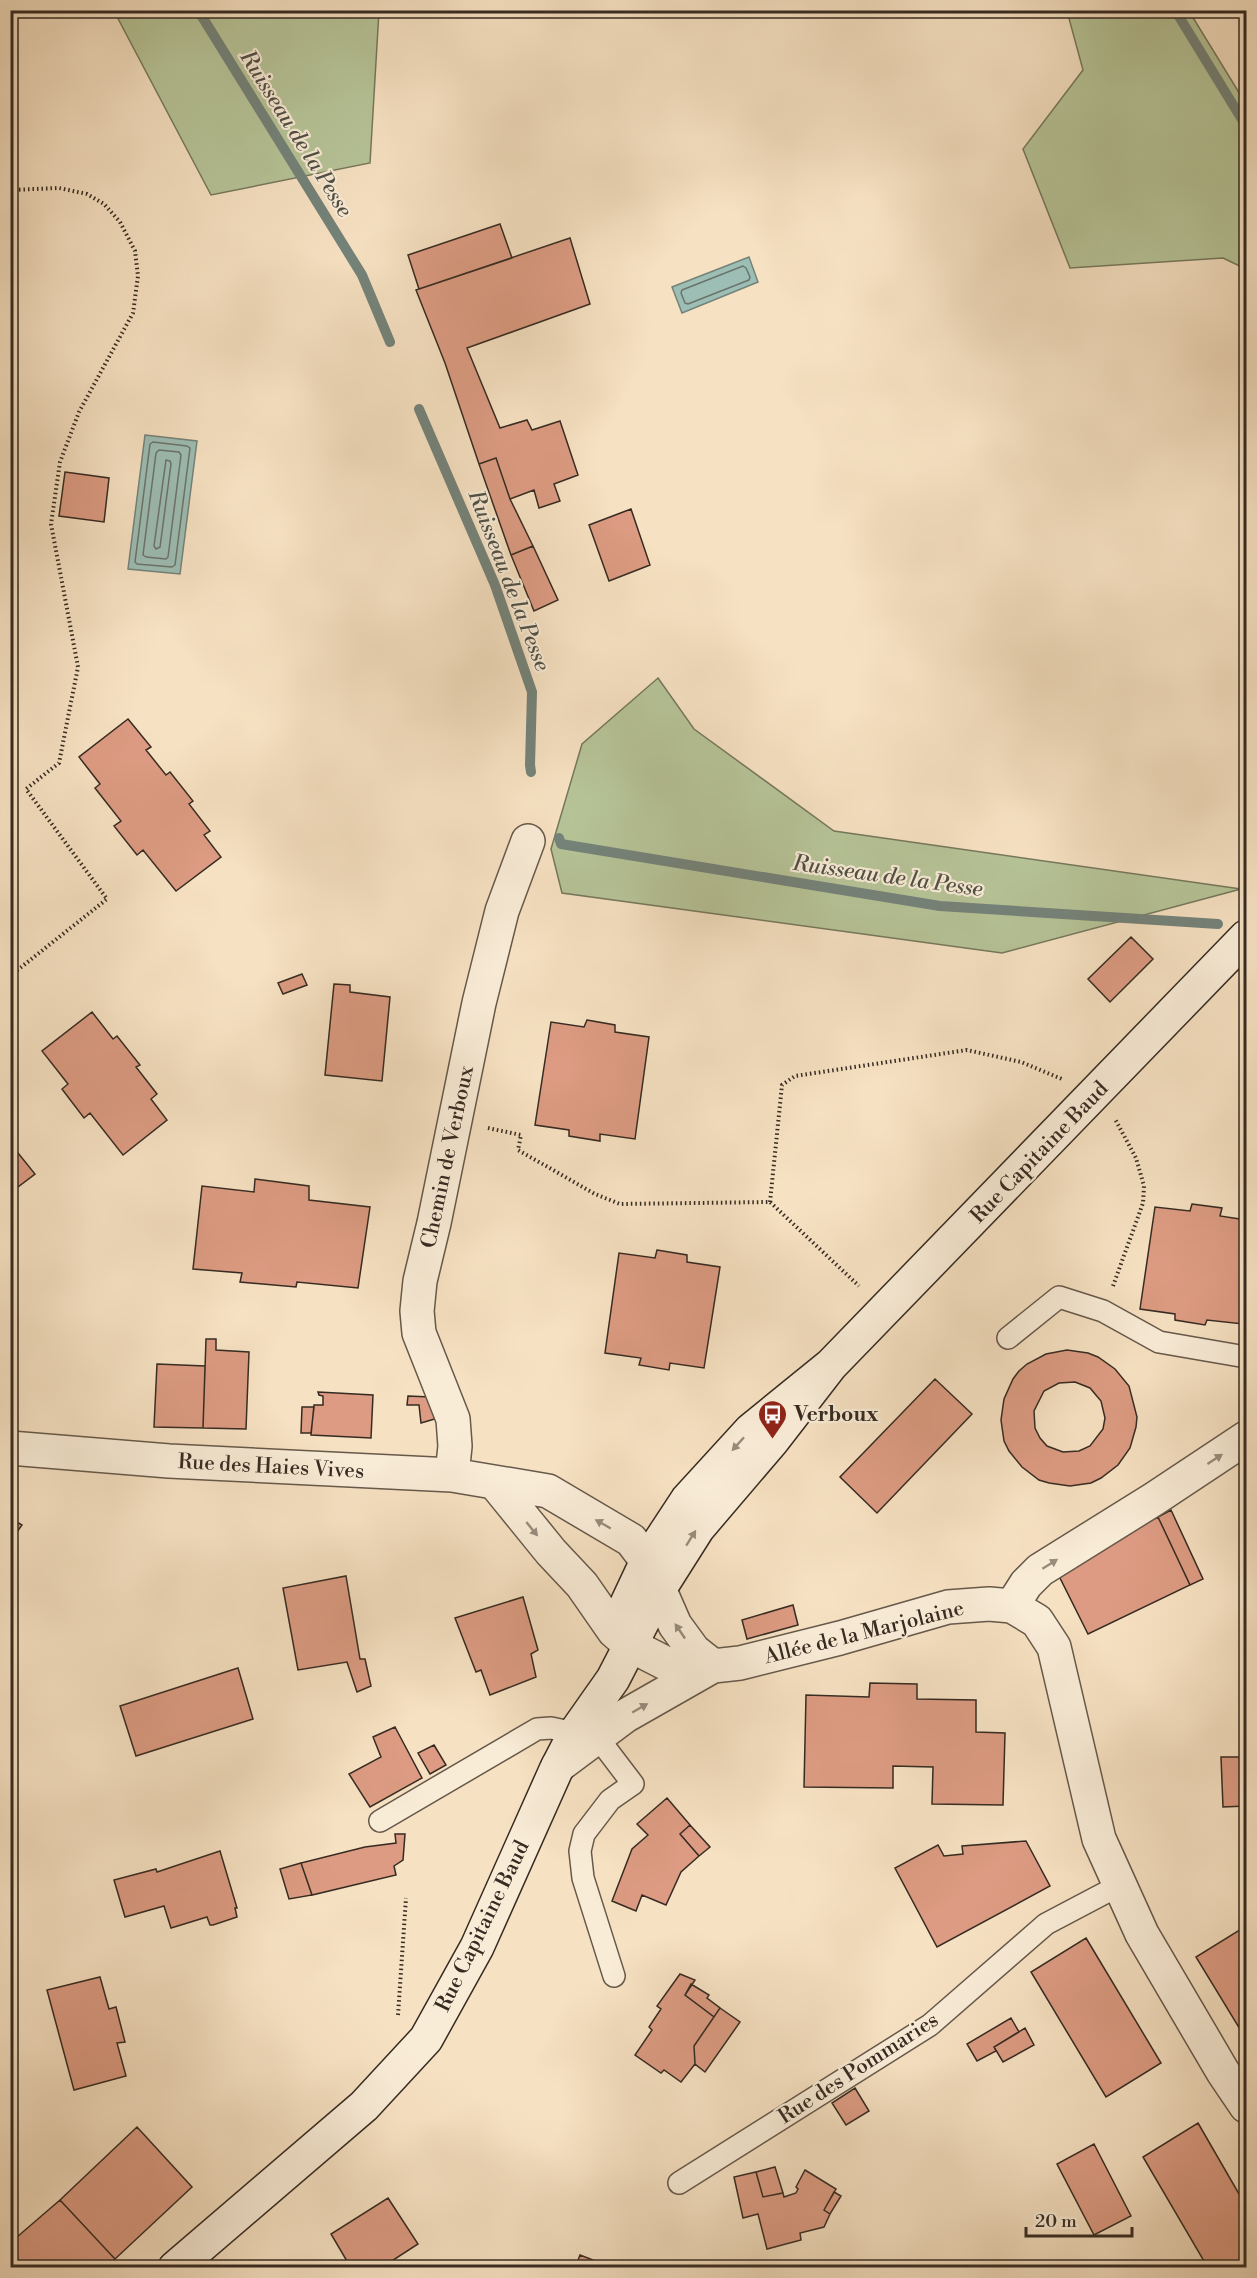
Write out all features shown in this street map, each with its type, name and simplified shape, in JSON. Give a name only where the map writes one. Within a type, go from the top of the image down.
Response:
[{"type":"street","name":"Chemin de Verboux","points":[[452,1475],[455,1446],[453,1419],[419,1333],[417,1311],[420,1281],[479,1004],[502,911],[528,841]]},
{"type":"street","name":"Rue Capitaine Baud","points":[[175,2268],[364,2106],[426,2039],[477,1947],[558,1766],[586,1736],[594,1671],[622,1638],[687,1500],[750,1430],[831,1365],[885,1311],[1246,937]]},
{"type":"street","name":"Rue des Haies Vives","points":[[10,1438],[47,1450]]},
{"type":"street","points":[[1246,1438],[1040,1570],[1026,1584],[1012,1606],[1037,1621],[1054,1647],[1099,1839],[1150,1948],[1223,2072],[1246,2106]]},
{"type":"street","name":"Rue des Haies Vives","points":[[10,1448],[169,1461],[452,1475],[548,1491],[631,1540],[654,1574]]},
{"type":"street","points":[[495,1483],[551,1552],[582,1585],[622,1638]]},
{"type":"street","points":[[654,1574],[675,1625],[694,1651],[713,1666]]},
{"type":"street","name":"Allée de la Marjolaine","points":[[622,1638],[671,1666],[713,1666],[751,1660],[948,1607],[989,1604],[1012,1606]]},
{"type":"street","name":"Allée de la Marjolaine","points":[[586,1736],[713,1666]]},
{"type":"lane","points":[[1008,1338],[1059,1297],[1103,1311],[1159,1342],[1246,1357]]},
{"type":"lane","points":[[380,1821],[537,1729],[551,1728],[586,1736],[633,1784],[610,1800],[584,1834],[580,1851],[583,1878],[614,1976]]},
{"type":"lane","name":"Rue des Pommaries","points":[[679,2183],[930,2025],[1046,1924],[1120,1885]]},
{"type":"path","points":[[10,190],[59,188],[87,194],[104,204],[120,222],[135,251],[138,276],[133,313],[79,411],[60,462],[51,524],[78,667],[59,763],[26,789],[107,899],[10,976]]},
{"type":"path","points":[[770,1202],[782,1085],[795,1076],[967,1050],[1022,1062],[1056,1076],[1092,1097],[1120,1126],[1141,1171],[1144,1186],[1143,1203],[1103,1311]]},
{"type":"path","points":[[455,1120],[521,1135],[519,1150],[595,1194],[620,1204],[770,1202],[885,1311]]},
{"type":"path","points":[[406,1898],[397,2020],[426,2039]]},
{"type":"green space","points":[[114,11],[379,11],[370,163],[211,195]]},
{"type":"green space","points":[[1067,11],[1189,11],[1246,104],[1246,269],[1223,258],[1070,268],[1023,149],[1083,70]]},
{"type":"green space","points":[[658,678],[694,729],[834,831],[1241,889],[1002,953],[562,893],[551,849],[582,744]]},
{"type":"water","points":[[749,257],[758,282],[682,313],[672,287]]},
{"type":"water","points":[[145,435],[197,441],[180,574],[128,569]]},
{"type":"building","points":[[500,224],[512,258],[419,289],[408,255]]},
{"type":"building","points":[[570,238],[590,304],[467,348],[500,428],[527,420],[532,430],[560,421],[578,475],[554,484],[560,501],[539,508],[534,490],[510,499],[496,458],[479,464],[445,363],[416,290]]},
{"type":"building","points":[[496,458],[510,499],[533,546],[511,555],[479,464]]},
{"type":"building","points":[[65,472],[109,478],[104,522],[59,516]]},
{"type":"building","points":[[631,509],[650,565],[609,581],[589,525]]},
{"type":"building","points":[[533,546],[558,600],[534,611],[511,555]]},
{"type":"building","points":[[128,719],[151,747],[146,750],[166,775],[170,772],[193,801],[189,804],[210,831],[204,835],[221,857],[176,891],[143,850],[137,855],[114,826],[121,821],[95,788],[100,784],[79,757]]},
{"type":"building","points":[[1131,937],[1153,959],[1110,1002],[1088,979]]},
{"type":"building","points":[[302,974],[307,985],[283,994],[278,983]]},
{"type":"building","points":[[334,984],[350,985],[350,992],[390,997],[382,1081],[325,1075]]},
{"type":"building","points":[[92,1012],[113,1039],[117,1036],[140,1065],[136,1067],[157,1094],[151,1099],[167,1120],[123,1155],[90,1113],[84,1118],[62,1089],[68,1084],[42,1051]]},
{"type":"building","points":[[587,1020],[615,1025],[615,1032],[649,1037],[635,1139],[600,1134],[600,1141],[569,1136],[569,1130],[535,1125],[551,1022],[584,1027]]},
{"type":"building","points":[[10,1143],[35,1174],[10,1193]]},
{"type":"building","points":[[255,1179],[309,1186],[309,1200],[370,1207],[358,1288],[297,1282],[296,1287],[240,1282],[242,1273],[193,1269],[202,1186],[254,1192]]},
{"type":"building","points":[[1192,1204],[1222,1208],[1220,1216],[1246,1220],[1246,1295],[1243,1324],[1207,1320],[1205,1325],[1175,1320],[1175,1314],[1140,1309],[1155,1207],[1190,1211]]},
{"type":"building","points":[[657,1250],[687,1255],[687,1262],[720,1267],[704,1368],[670,1363],[669,1370],[639,1365],[641,1358],[605,1353],[619,1253],[655,1258]]},
{"type":"building","points":[[206,1339],[216,1339],[216,1350],[249,1352],[246,1429],[203,1428]]},
{"type":"building","points":[[1067,1350],[1088,1353],[1115,1369],[1129,1386],[1137,1417],[1130,1448],[1118,1465],[1091,1483],[1070,1486],[1039,1480],[1022,1467],[1004,1441],[1001,1420],[1004,1399],[1013,1379],[1027,1364],[1046,1354]],"holes":[[[1075,1382],[1090,1388],[1101,1401],[1105,1418],[1103,1429],[1090,1446],[1079,1451],[1063,1452],[1047,1446],[1035,1428],[1034,1411],[1044,1391],[1059,1383]]]},
{"type":"building","points":[[157,1364],[205,1366],[203,1428],[154,1427]]},
{"type":"building","points":[[935,1379],[972,1414],[877,1513],[840,1477]]},
{"type":"building","points":[[318,1392],[373,1395],[371,1438],[311,1435],[314,1405],[323,1405],[323,1396]]},
{"type":"building","points":[[408,1396],[430,1397],[438,1418],[421,1423],[419,1405],[407,1405]]},
{"type":"building","points":[[302,1407],[314,1407],[311,1433],[301,1433]]},
{"type":"building","points":[[1171,1510],[1203,1579],[1190,1585],[1158,1517]]},
{"type":"building","points":[[1158,1517],[1190,1585],[1088,1634],[1055,1568]]},
{"type":"building","points":[[10,1518],[22,1525],[10,1542]]},
{"type":"building","points":[[346,1576],[360,1659],[365,1659],[371,1686],[357,1692],[347,1662],[298,1670],[283,1588]]},
{"type":"building","points":[[523,1597],[538,1650],[531,1654],[536,1677],[490,1695],[481,1670],[476,1672],[455,1618]]},
{"type":"building","points":[[793,1605],[798,1625],[747,1639],[742,1620]]},
{"type":"building","points":[[238,1668],[253,1719],[136,1756],[120,1706]]},
{"type":"building","points":[[870,1683],[917,1684],[917,1699],[976,1700],[976,1732],[1005,1733],[1003,1805],[932,1804],[933,1767],[893,1766],[893,1788],[804,1787],[806,1695],[869,1697]]},
{"type":"building","points":[[395,1727],[422,1778],[370,1807],[349,1774],[381,1757],[373,1737]]},
{"type":"building","points":[[434,1745],[446,1765],[430,1774],[418,1753]]},
{"type":"building","points":[[1221,1757],[1246,1757],[1246,1806],[1223,1807]]},
{"type":"building","points":[[667,1798],[690,1825],[680,1834],[699,1856],[681,1872],[666,1905],[642,1895],[636,1911],[612,1901],[632,1849],[648,1835],[637,1824]]},
{"type":"building","points":[[690,1825],[710,1847],[699,1856],[680,1834]]},
{"type":"building","points":[[395,1834],[405,1834],[403,1860],[394,1866],[396,1875],[312,1895],[301,1863],[365,1847],[396,1843]]},
{"type":"building","points":[[1026,1841],[1050,1886],[937,1947],[895,1868],[938,1845],[944,1856],[963,1854],[962,1846]]},
{"type":"building","points":[[220,1851],[237,1908],[235,1908],[237,1917],[210,1925],[207,1917],[171,1928],[164,1906],[125,1917],[114,1880],[156,1869],[157,1872]]},
{"type":"building","points":[[301,1863],[312,1895],[289,1899],[280,1869]]},
{"type":"building","points":[[1246,1926],[1246,2039],[1196,1957]]},
{"type":"building","points":[[1086,1938],[1161,2063],[1106,2097],[1031,1972]]},
{"type":"building","points":[[680,1974],[695,1980],[685,1995],[714,2017],[694,2046],[695,2064],[681,2082],[664,2070],[661,2073],[635,2055],[652,2030],[649,2027],[661,2009],[657,2006]]},
{"type":"building","points":[[100,1977],[109,2009],[116,2007],[125,2042],[117,2043],[126,2076],[74,2090],[47,1990]]},
{"type":"building","points":[[691,1984],[709,1995],[707,1998],[720,2008],[714,2017],[685,1995]]},
{"type":"building","points":[[720,2008],[740,2022],[705,2072],[695,2064],[694,2046]]},
{"type":"building","points":[[1011,2018],[1019,2032],[994,2047],[996,2051],[977,2061],[967,2044]]},
{"type":"building","points":[[1025,2028],[1034,2045],[1003,2062],[994,2047]]},
{"type":"building","points":[[855,2088],[869,2111],[846,2125],[832,2103]]},
{"type":"building","points":[[1198,2123],[1246,2206],[1246,2268],[1208,2268],[1143,2157]]},
{"type":"building","points":[[137,2127],[192,2187],[115,2259],[60,2200]]},
{"type":"building","points":[[1094,2144],[1131,2216],[1094,2235],[1057,2164]]},
{"type":"building","points":[[775,2167],[783,2193],[763,2197],[756,2172]]},
{"type":"building","points":[[805,2170],[836,2189],[824,2210],[830,2214],[824,2227],[800,2233],[801,2240],[767,2249],[758,2214],[743,2218],[734,2177],[756,2172],[763,2197],[783,2193],[784,2197],[796,2193],[798,2189],[796,2187]]},
{"type":"building","points":[[834,2192],[841,2196],[830,2214],[824,2210]]},
{"type":"building","points":[[388,2198],[418,2244],[381,2268],[351,2268],[331,2234]]},
{"type":"building","points":[[60,2200],[115,2259],[106,2268],[14,2268],[10,2262],[10,2243]]},
{"type":"building","points":[[580,2255],[611,2267],[611,2268],[575,2268]]},
{"type":"waterway","name":"Ruisseau de la Pesse","points":[[198,10],[362,275],[390,342]]},
{"type":"waterway","points":[[1175,10],[1246,126]]},
{"type":"waterway","name":"Ruisseau de la Pesse","points":[[419,409],[495,585],[532,692],[531,772]]},
{"type":"waterway","name":"Ruisseau de la Pesse","points":[[559,838],[561,844],[940,906],[1218,924]]},
{"type":"place","name":"Verboux","points":[[773,1440]]}]
